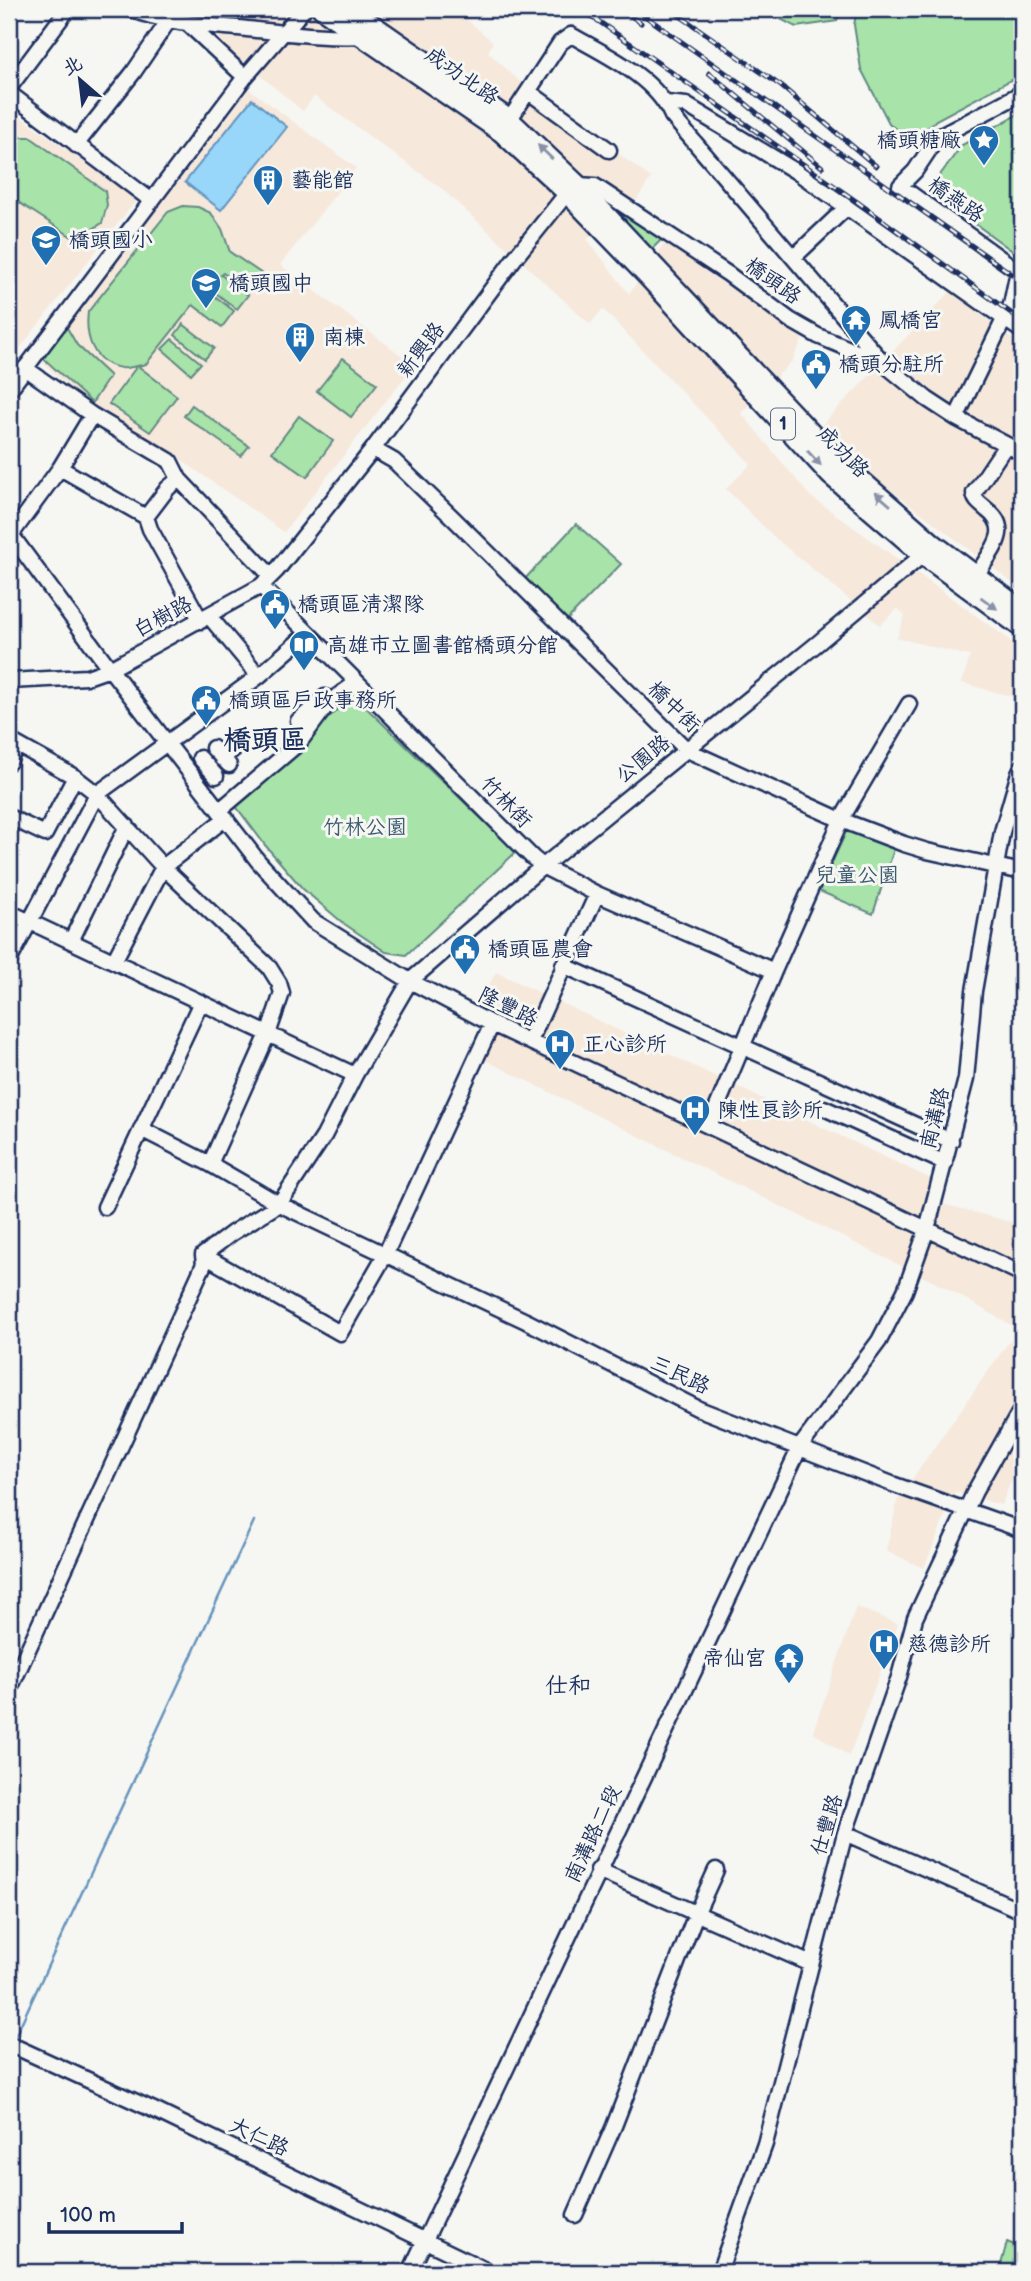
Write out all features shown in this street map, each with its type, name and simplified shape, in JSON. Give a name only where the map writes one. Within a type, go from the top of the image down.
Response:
[{"type":"main road","name":"成功北路","points":[[322,9],[369,31],[506,126],[573,189]]},
{"type":"main road","name":"成功北路","points":[[350,9],[369,31]]},
{"type":"main road","name":"成功路","points":[[573,189],[828,451],[929,550],[1022,628]]},
{"type":"main road","name":"成功路","points":[[929,550],[976,576],[1022,610]]},
{"type":"street","points":[[68,9],[9,91],[152,201]]},
{"type":"street","points":[[131,9],[148,16],[187,23],[283,32],[369,31]]},
{"type":"street","points":[[9,390],[245,77],[304,9]]},
{"type":"street","points":[[76,145],[133,73],[169,20]]},
{"type":"street","points":[[187,23],[245,77]]},
{"type":"street","points":[[506,126],[560,43],[571,35],[620,63],[648,84],[666,103],[672,116],[883,363]]},
{"type":"street","points":[[529,92],[609,150]]},
{"type":"street","name":"橋燕路","points":[[956,418],[1011,305],[1018,271],[900,186],[915,171],[937,138],[1022,93]]},
{"type":"street","points":[[666,103],[686,105],[797,172],[1022,331]]},
{"type":"street","name":"橋頭路","points":[[573,189],[595,186],[728,274],[790,320],[818,336],[883,363],[927,399],[956,418],[1022,453]]},
{"type":"street","name":"新興路","points":[[308,531],[373,449],[514,259],[573,189]]},
{"type":"street","points":[[794,257],[846,208]]},
{"type":"street","name":"竹林街","points":[[25,368],[92,415],[170,461],[178,479],[266,581],[307,634],[533,859],[597,894],[774,971]]},
{"type":"street","points":[[10,533],[60,468],[92,415]]},
{"type":"street","points":[[976,576],[1001,533],[1001,524],[996,516],[976,501],[974,493],[1006,445]]},
{"type":"street","name":"橋中街","points":[[373,449],[394,461],[687,750],[841,820],[927,851],[1022,872]]},
{"type":"street","points":[[60,468],[146,517],[150,529],[205,618],[259,676]]},
{"type":"street","points":[[146,517],[178,479]]},
{"type":"street","name":"白樹路","points":[[9,681],[87,677],[110,669],[205,618],[266,581],[308,531]]},
{"type":"street","name":"隆豐路","points":[[10,533],[110,669],[258,861],[313,921],[410,981],[492,1024],[1022,1274]]},
{"type":"street","name":"公園路","points":[[279,1204],[324,1136],[355,1075],[410,981],[929,550]]},
{"type":"street","points":[[9,961],[97,794],[259,676],[307,634]]},
{"type":"street","points":[[306,730],[298,721],[354,681]]},
{"type":"street","points":[[114,961],[163,867],[299,743],[327,700]]},
{"type":"street","points":[[709,1126],[841,820],[909,704]]},
{"type":"street","points":[[9,762],[13,742],[75,776],[97,794],[163,867],[269,967],[274,975],[282,993],[268,1034],[210,1164]]},
{"type":"street","points":[[221,757],[236,747]]},
{"type":"street","points":[[200,758],[216,776]]},
{"type":"street","name":"南溝路","points":[[800,1447],[879,1341],[905,1291],[927,1229],[966,1079],[974,991],[1002,832],[1022,767]]},
{"type":"street","points":[[9,817],[45,834],[75,776]]},
{"type":"street","points":[[71,941],[127,826]]},
{"type":"street","points":[[530,1041],[597,894]]},
{"type":"street","points":[[9,912],[355,1075]]},
{"type":"street","points":[[563,965],[951,1141]]},
{"type":"street","points":[[105,1207],[201,1002]]},
{"type":"street","points":[[203,1255],[340,1333],[385,1255],[492,1024]]},
{"type":"street","points":[[824,1108],[945,1163]]},
{"type":"street","name":"三民路","points":[[141,1129],[210,1164],[279,1204],[526,1321],[699,1409],[892,1484],[967,1508],[1022,1530]]},
{"type":"street","points":[[203,1255],[232,1233],[279,1204]]},
{"type":"street","points":[[9,1691],[204,1264],[203,1255]]},
{"type":"street","name":"仕豐路","points":[[719,2272],[765,2144],[845,1833],[899,1677],[915,1618],[967,1508],[1022,1408]]},
{"type":"street","name":"南溝路二段","points":[[410,2272],[800,1447]]},
{"type":"street","points":[[845,1833],[1022,1911]]},
{"type":"street","points":[[598,1870],[811,1964]]},
{"type":"street","points":[[575,2215],[614,2126],[696,1914],[716,1870]]},
{"type":"street","name":"大仁路","points":[[9,2044],[490,2272]]},
{"type":"shaded area","points":[[199,9],[454,9],[493,42],[488,52],[519,81],[651,178],[635,202],[587,239],[629,294],[665,243],[803,338],[792,361],[741,413],[810,496],[1022,649],[1022,699],[962,683],[970,656],[897,638],[905,616],[898,608],[880,625],[774,537],[726,489],[751,464],[603,309],[590,324],[441,188],[314,96],[303,111],[191,18]]},
{"type":"shaded area","name":"橋頭國中","points":[[249,89],[356,168],[280,265],[414,365],[284,532],[167,450],[82,400],[35,355],[178,183]]},
{"type":"shaded area","name":"橋頭國小","points":[[9,109],[137,199],[19,349],[9,341]]},
{"type":"shaded area","points":[[951,291],[1022,347],[1022,590],[815,432]]},
{"type":"shaded area","points":[[496,972],[935,1181],[931,1201],[1022,1225],[1022,1455],[1001,1505],[955,1492],[924,1568],[886,1551],[898,1499],[1018,1329],[948,1289],[483,1059],[500,1019],[476,1009]]},
{"type":"shaded area","points":[[856,1607],[898,1624],[849,1756],[813,1732]]},
{"type":"green space","points":[[761,9],[840,9],[837,21],[796,27]]},
{"type":"green space","points":[[857,9],[1022,9],[1022,74],[936,120],[915,140],[890,125],[861,69],[854,25]]},
{"type":"green space","name":"橋頭糖廠","points":[[1022,112],[1022,258],[929,190],[962,145]]},
{"type":"green space","points":[[30,137],[105,191],[107,205],[102,223],[82,236],[72,237],[9,196],[9,140]]},
{"type":"green space","points":[[183,206],[198,207],[211,213],[222,229],[230,252],[262,274],[250,291],[223,273],[221,275],[248,295],[237,309],[209,288],[207,290],[234,311],[222,327],[193,305],[146,364],[138,366],[177,396],[150,432],[109,404],[137,366],[123,368],[103,361],[89,339],[88,312],[168,212]]},
{"type":"green space","points":[[628,212],[663,238],[652,249],[621,218]]},
{"type":"green space","points":[[183,324],[214,348],[205,359],[175,335]]},
{"type":"green space","points":[[66,326],[77,345],[110,376],[92,403],[41,356]]},
{"type":"green space","points":[[172,339],[201,363],[191,374],[162,349]]},
{"type":"green space","points":[[343,358],[377,384],[351,417],[317,391]]},
{"type":"green space","points":[[192,405],[249,446],[241,456],[184,416]]},
{"type":"green space","points":[[299,416],[333,441],[307,477],[272,452]]},
{"type":"green space","points":[[576,524],[621,564],[565,622],[523,581]]},
{"type":"green space","name":"竹林公園","points":[[353,695],[516,852],[406,955],[386,952],[343,923],[303,889],[235,805]]},
{"type":"green space","name":"兒童公園","points":[[847,830],[895,846],[873,914],[819,891]]},
{"type":"green space","points":[[1007,2242],[1022,2248],[1022,2272],[999,2272]]},
{"type":"water","points":[[252,99],[287,127],[221,210],[185,182]]},
{"type":"waterway","points":[[14,2039],[254,1521]]},
{"type":"railway","points":[[581,9],[1022,321]]},
{"type":"railway","points":[[621,9],[641,23]]},
{"type":"railway","points":[[635,9],[1022,281]]},
{"type":"railway","points":[[670,9],[781,86],[876,166]]},
{"type":"railway","points":[[709,73],[822,167]]},
{"type":"place","name":"橋頭糖廠","points":[[984,167]]},
{"type":"place","name":"藝能館","points":[[268,207]]},
{"type":"place","name":"橋頭國小","points":[[46,267]]},
{"type":"place","name":"橋頭國中","points":[[206,310]]},
{"type":"place","name":"鳳橋宮","points":[[856,347]]},
{"type":"place","name":"南棟","points":[[300,364]]},
{"type":"place","name":"橋頭分駐所","points":[[816,391]]},
{"type":"place","name":"橋頭區清潔隊","points":[[275,631]]},
{"type":"place","name":"高雄市立圖書館橋頭分館","points":[[304,672]]},
{"type":"place","name":"橋頭區戶政事務所","points":[[206,727]]},
{"type":"place","name":"橋頭區農會","points":[[465,976]]},
{"type":"place","name":"正心診所","points":[[560,1071]]},
{"type":"place","name":"陳性良診所","points":[[695,1137]]},
{"type":"place","name":"慈德診所","points":[[884,1671]]},
{"type":"place","name":"帝仙宮","points":[[789,1685]]},
{"type":"district","name":"橋頭區","points":[[265,740]]},
{"type":"district","name":"仕和","points":[[568,1686]]}]
